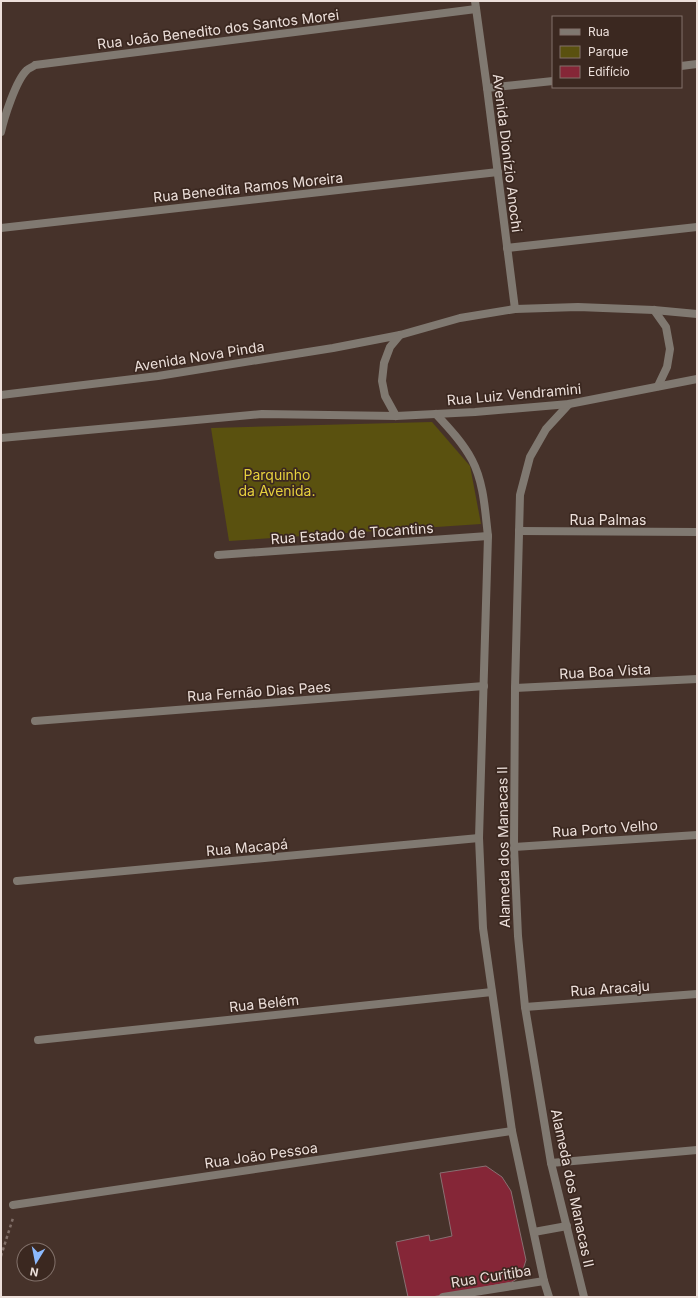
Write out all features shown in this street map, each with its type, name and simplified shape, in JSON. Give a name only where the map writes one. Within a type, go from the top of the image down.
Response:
[{"type":"street","name":"Rua João Benedito dos Santos Morei","points":[[1,132],[20,80],[26,71],[35,65],[475,5]]},
{"type":"street","name":"Avenida Dionízio Anochi","points":[[475,5],[515,309]]},
{"type":"street","points":[[682,66],[697,64]]},
{"type":"street","points":[[487,88],[552,81]]},
{"type":"street","name":"Rua Benedita Ramos Moreira","points":[[1,228],[498,172]]},
{"type":"street","points":[[507,248],[697,227]]},
{"type":"street","name":"Avenida Nova Pinda","points":[[1,395],[158,376],[333,348],[400,335],[460,318],[515,309],[578,307],[654,310]]},
{"type":"street","points":[[654,310],[697,314]]},
{"type":"street","points":[[654,310],[666,327],[670,349],[667,366],[658,386]]},
{"type":"street","points":[[1,438],[262,414],[396,416],[385,396],[382,381],[384,363],[390,347],[400,335]]},
{"type":"street","points":[[658,386],[697,379]]},
{"type":"street","name":"Rua Luiz Vendramini","points":[[396,416],[569,404],[658,386]]},
{"type":"street","name":"Alameda dos Manacas II","points":[[569,404],[546,429],[530,457],[520,495],[515,688],[514,847],[518,936],[525,1007],[551,1163],[584,1297]]},
{"type":"street","name":"Alameda dos Manacas II","points":[[436,414],[457,438],[473,461],[482,487],[488,536],[479,838],[483,928],[512,1131],[544,1281],[549,1297]]},
{"type":"street","name":"Rua Palmas","points":[[519,531],[697,532]]},
{"type":"street","name":"Rua Estado de Tocantins","points":[[218,555],[488,536]]},
{"type":"street","name":"Rua Boa Vista","points":[[515,688],[697,679]]},
{"type":"street","name":"Rua Fernão Dias Paes","points":[[35,721],[484,686]]},
{"type":"street","name":"Rua Porto Velho","points":[[514,847],[697,835]]},
{"type":"street","name":"Rua Macapá","points":[[17,881],[479,838]]},
{"type":"street","name":"Rua Belém","points":[[38,1040],[492,992]]},
{"type":"street","name":"Rua Aracaju","points":[[525,1007],[697,994]]},
{"type":"street","name":"Rua João Pessoa","points":[[15,1205],[512,1131]]},
{"type":"street","points":[[551,1163],[697,1150]]},
{"type":"street","points":[[534,1232],[567,1226]]},
{"type":"street","name":"Rua Curitiba","points":[[443,1297],[544,1281]]},
{"type":"path","points":[[1,1256],[15,1205]]},
{"type":"green space","name":"Parquinho da Avenida.","points":[[432,422],[470,466],[481,524],[229,541],[211,428]]},
{"type":"building","points":[[486,1166],[502,1177],[511,1191],[526,1260],[521,1276],[512,1282],[432,1297],[408,1297],[396,1242],[429,1235],[430,1241],[452,1236],[440,1173]]}]
